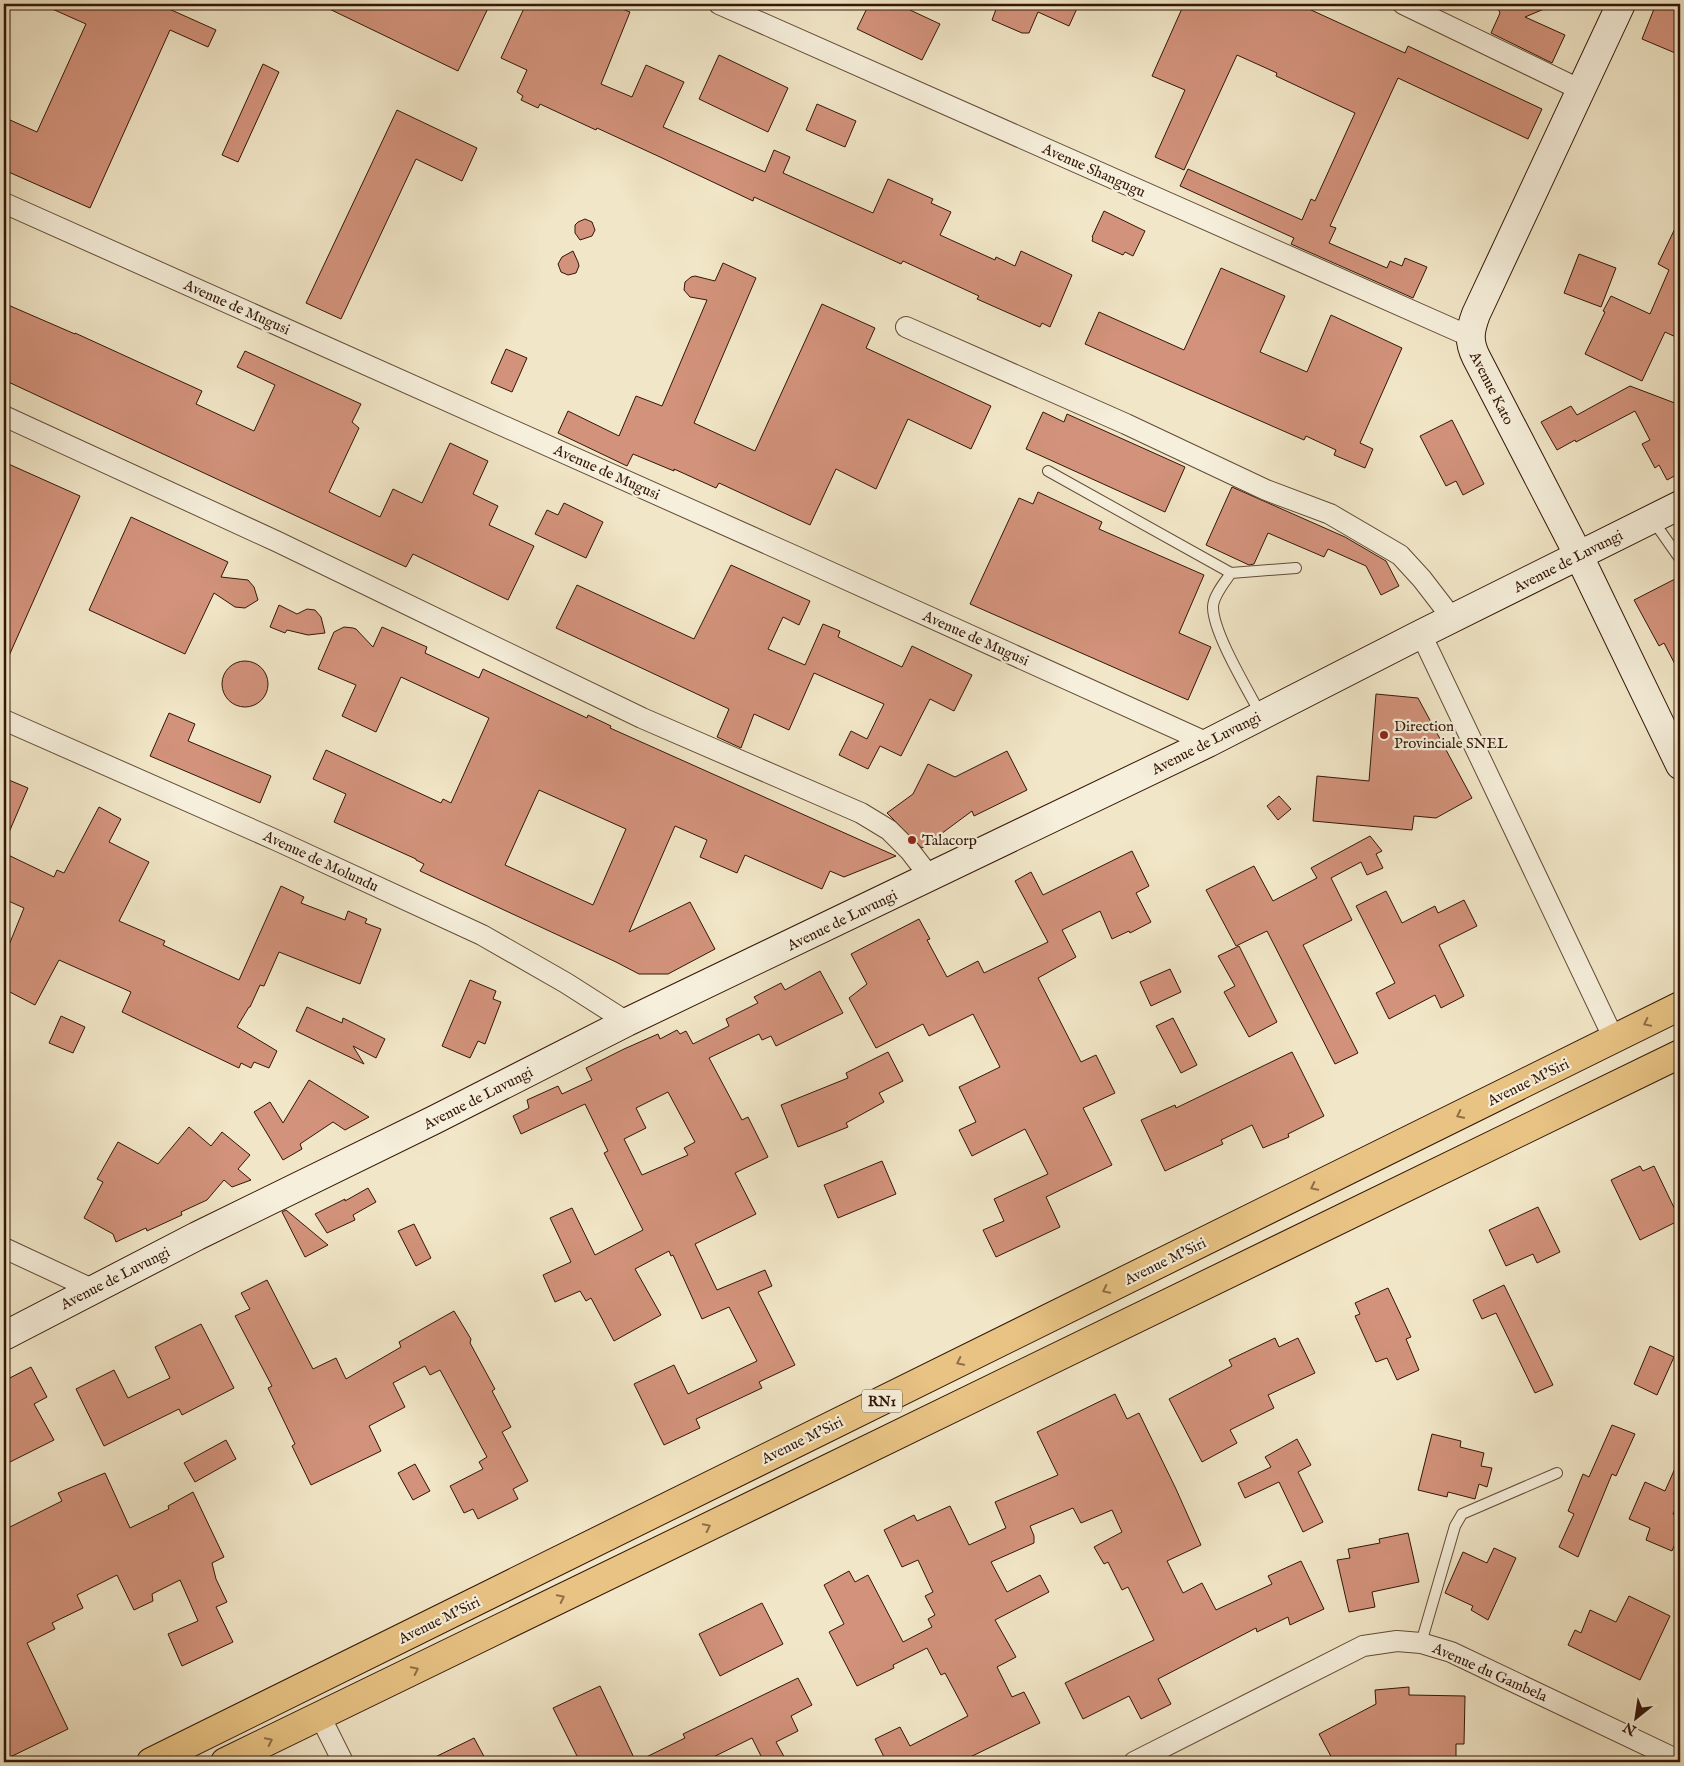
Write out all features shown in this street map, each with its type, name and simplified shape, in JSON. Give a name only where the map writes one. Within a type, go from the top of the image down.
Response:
[{"type":"highway","name":"RN1","points":[[1614,1039],[1680,1006]]},
{"type":"highway","name":"Avenue M'Siri","points":[[151,1762],[1614,1039]]},
{"type":"highway","name":"RN1","points":[[225,1762],[1680,1054]]},
{"type":"street","name":"Avenue Shangugu","points":[[720,4],[1469,336]]},
{"type":"street","points":[[1404,4],[1581,90]]},
{"type":"street","name":"Avenue Kato","points":[[1621,4],[1476,314],[1469,336],[1470,344],[1476,357],[1579,556],[1680,765]]},
{"type":"street","name":"Avenue de Mugusi","points":[[4,203],[1208,743]]},
{"type":"street","points":[[906,327],[1126,424],[1266,490],[1330,514],[1400,555],[1422,579],[1452,618]]},
{"type":"street","points":[[4,416],[278,542],[642,718],[861,813],[889,830],[910,851],[930,878]]},
{"type":"street","name":"Avenue de Luvungi","points":[[4,1336],[92,1289],[627,1022],[1208,743],[1420,634],[1680,505]]},
{"type":"street","points":[[1420,634],[1614,1039]]},
{"type":"street","name":"Avenue de Molundu","points":[[4,720],[269,837],[482,935],[627,1022]]},
{"type":"street","points":[[4,1248],[92,1289]]},
{"type":"street","name":"Avenue du Gambela","points":[[1134,1762],[1363,1646],[1397,1641],[1421,1643],[1451,1652],[1680,1761]]},
{"type":"street","points":[[320,1716],[343,1762]]},
{"type":"lane","points":[[1048,471],[1231,573],[1296,568]]},
{"type":"lane","points":[[1652,519],[1680,559]]},
{"type":"lane","points":[[1231,573],[1212,605],[1216,624],[1218,632],[1262,716]]},
{"type":"lane","points":[[1421,1643],[1455,1526],[1462,1514],[1556,1473]]},
{"type":"building","points":[[41,4],[158,4],[216,30],[208,47],[170,30],[90,208],[4,170],[4,133],[10,120],[37,132],[86,24]]},
{"type":"building","points":[[319,4],[490,4],[458,71]]},
{"type":"building","points":[[526,4],[610,4],[630,12],[601,84],[632,97],[646,65],[684,82],[663,127],[765,172],[774,150],[790,157],[783,173],[873,213],[888,179],[933,199],[931,203],[951,212],[940,235],[995,260],[996,257],[1015,266],[1021,251],[1072,275],[1050,327],[1042,323],[1040,327],[977,299],[979,296],[903,261],[901,264],[754,197],[753,201],[597,128],[596,130],[540,104],[538,108],[521,100],[523,96],[517,92],[527,70],[501,58]]},
{"type":"building","points":[[869,4],[913,4],[910,10],[940,24],[922,60],[857,29]]},
{"type":"building","points":[[998,4],[1079,4],[1069,26],[1038,12],[1029,33],[1022,33],[992,20]]},
{"type":"building","points":[[1184,4],[1298,4],[1405,53],[1408,46],[1542,109],[1528,139],[1398,78],[1330,226],[1336,228],[1329,243],[1387,268],[1390,261],[1402,266],[1405,258],[1427,267],[1413,298],[1291,244],[1294,238],[1180,186],[1188,169],[1302,220],[1311,199],[1315,201],[1355,113],[1276,76],[1277,73],[1237,55],[1184,170],[1155,157],[1185,90],[1152,76]]},
{"type":"building","points":[[1496,4],[1556,4],[1525,17],[1565,35],[1552,63],[1491,33],[1500,13]]},
{"type":"building","points":[[1656,4],[1673,4],[1680,7],[1680,55],[1642,39]]},
{"type":"building","points":[[719,55],[788,88],[768,132],[699,99]]},
{"type":"building","points":[[263,64],[279,72],[238,162],[222,155]]},
{"type":"building","points":[[817,104],[856,121],[845,147],[806,130]]},
{"type":"building","points":[[397,110],[477,148],[462,181],[416,159],[341,319],[306,303]]},
{"type":"building","points":[[1104,211],[1145,231],[1133,256],[1125,252],[1123,255],[1092,241]]},
{"type":"building","points":[[1680,218],[1680,339],[1665,332],[1642,381],[1585,354],[1611,296],[1650,314],[1669,270],[1658,264]]},
{"type":"building","points":[[585,219],[592,222],[595,230],[592,236],[580,240],[575,233],[575,225]]},
{"type":"building","points":[[573,251],[579,266],[576,273],[568,275],[561,272],[558,264],[562,257]]},
{"type":"building","points":[[1579,254],[1616,268],[1601,307],[1564,293]]},
{"type":"building","points":[[723,263],[756,278],[694,423],[755,451],[822,304],[875,328],[866,348],[991,406],[971,449],[908,419],[876,489],[836,469],[810,525],[719,483],[716,488],[674,469],[674,471],[633,454],[627,466],[558,433],[568,411],[619,436],[636,396],[662,406],[707,300],[690,297],[684,290],[685,282],[695,276],[715,281]]},
{"type":"building","points":[[1221,268],[1285,296],[1260,352],[1307,372],[1331,315],[1402,348],[1360,443],[1373,449],[1365,468],[1334,455],[1336,450],[1306,436],[1304,440],[1085,344],[1099,312],[1184,350]]},
{"type":"building","points":[[8,305],[75,333],[202,391],[196,404],[254,431],[275,385],[237,367],[245,351],[361,404],[352,422],[359,428],[329,492],[380,517],[393,489],[422,503],[450,443],[488,461],[473,494],[498,506],[489,525],[534,546],[508,600],[413,554],[406,567],[4,380],[4,314]]},
{"type":"building","points":[[506,349],[527,358],[512,392],[491,383]]},
{"type":"building","points":[[1630,386],[1680,405],[1680,473],[1667,480],[1659,465],[1655,468],[1642,444],[1650,440],[1635,411],[1557,450],[1541,422],[1571,406],[1577,415]]},
{"type":"building","points":[[1043,412],[1064,422],[1067,414],[1185,467],[1165,512],[1026,449]]},
{"type":"building","points":[[1452,420],[1484,484],[1463,495],[1456,481],[1446,486],[1420,436]]},
{"type":"building","points":[[4,462],[80,496],[4,667]]},
{"type":"building","points":[[1232,487],[1345,537],[1386,561],[1399,586],[1381,595],[1366,566],[1328,549],[1324,557],[1268,533],[1254,564],[1249,565],[1206,545]]},
{"type":"building","points":[[1038,492],[1102,522],[1099,529],[1204,575],[1179,633],[1211,647],[1188,700],[970,604],[1019,498],[1033,504]]},
{"type":"building","points":[[564,503],[603,522],[586,558],[535,534],[547,510],[558,515]]},
{"type":"building","points":[[131,517],[228,562],[221,577],[248,580],[254,587],[258,600],[245,608],[235,607],[214,593],[185,654],[89,610]]},
{"type":"building","points":[[731,565],[810,601],[799,625],[783,617],[768,649],[805,665],[823,624],[840,631],[838,637],[902,667],[912,646],[972,675],[954,711],[930,699],[901,756],[880,746],[868,769],[839,755],[851,731],[867,739],[884,704],[814,673],[789,730],[754,714],[741,748],[717,737],[729,709],[556,628],[577,585],[694,639]]},
{"type":"building","points":[[1675,579],[1680,590],[1680,674],[1664,643],[1659,646],[1634,600]]},
{"type":"building","points":[[279,605],[297,614],[307,609],[315,610],[321,617],[325,633],[308,635],[287,630],[285,633],[270,627]]},
{"type":"building","points":[[344,627],[356,629],[373,647],[382,627],[427,647],[425,653],[479,678],[483,669],[587,718],[588,715],[611,726],[610,728],[896,856],[844,877],[830,871],[822,889],[745,855],[737,873],[700,857],[707,840],[675,826],[629,932],[690,902],[715,949],[668,974],[639,974],[420,871],[424,864],[416,859],[334,822],[346,794],[313,779],[326,750],[441,803],[443,799],[451,803],[489,718],[401,677],[376,732],[342,716],[356,685],[318,669],[334,632]],"holes":[[[539,790],[626,829],[593,905],[505,865]]]},
{"type":"building","points":[[240,661],[250,661],[264,671],[268,684],[264,697],[258,703],[250,707],[240,707],[226,697],[222,689],[222,679],[232,665]]},
{"type":"building","points":[[1376,694],[1418,698],[1472,798],[1436,818],[1414,816],[1412,830],[1313,821],[1317,776],[1369,781]]},
{"type":"building","points":[[169,713],[195,724],[188,741],[271,776],[260,803],[150,756]]},
{"type":"building","points":[[1007,751],[1027,790],[974,816],[972,811],[922,848],[887,813],[913,794],[928,764],[955,777]]},
{"type":"building","points":[[4,778],[28,788],[4,844]]},
{"type":"building","points":[[1279,796],[1291,809],[1278,820],[1267,806]]},
{"type":"building","points":[[99,807],[121,819],[109,842],[149,862],[119,921],[165,941],[163,945],[239,980],[281,886],[304,897],[301,903],[345,920],[348,911],[367,919],[365,923],[381,929],[360,984],[279,952],[264,986],[260,985],[250,1007],[237,1027],[277,1051],[269,1068],[254,1062],[251,1068],[241,1063],[239,1068],[122,1012],[131,992],[59,960],[35,1005],[4,989],[4,942],[9,945],[24,908],[4,899],[4,853],[54,877],[57,870],[64,873]]},
{"type":"building","points":[[1370,836],[1382,851],[1376,854],[1383,868],[1367,875],[1361,862],[1331,878],[1352,920],[1303,945],[1358,1053],[1335,1064],[1267,931],[1236,946],[1206,890],[1254,866],[1273,901],[1317,878],[1311,868]]},
{"type":"building","points":[[1132,851],[1149,886],[1136,893],[1151,922],[1130,933],[1129,931],[1112,939],[1100,911],[1062,930],[1076,957],[1038,978],[1081,1062],[1096,1055],[1115,1093],[1083,1108],[1112,1165],[1046,1197],[1060,1227],[996,1257],[983,1230],[1004,1221],[994,1199],[1048,1174],[1025,1129],[972,1156],[959,1130],[976,1122],[959,1087],[1000,1067],[973,1014],[929,1036],[923,1024],[876,1048],[849,998],[867,984],[851,954],[919,919],[930,939],[927,940],[947,977],[978,961],[984,973],[1048,942],[1015,881],[1031,872],[1043,895]]},
{"type":"building","points":[[1386,891],[1402,923],[1435,906],[1438,913],[1464,900],[1477,926],[1439,945],[1464,996],[1441,1008],[1435,995],[1389,1019],[1376,993],[1395,983],[1356,906]]},
{"type":"building","points":[[1239,946],[1277,1022],[1249,1037],[1224,992],[1235,986],[1218,956]]},
{"type":"building","points":[[1170,969],[1181,992],[1151,1006],[1140,982]]},
{"type":"building","points":[[820,971],[843,1013],[776,1046],[771,1036],[762,1040],[759,1034],[709,1058],[742,1120],[748,1117],[768,1157],[735,1173],[756,1214],[695,1244],[717,1290],[765,1270],[772,1286],[758,1292],[795,1365],[759,1382],[762,1388],[696,1419],[700,1428],[664,1445],[634,1384],[674,1365],[688,1394],[757,1361],[729,1307],[702,1319],[673,1255],[671,1256],[669,1251],[635,1269],[661,1315],[614,1341],[591,1298],[586,1301],[580,1291],[555,1302],[543,1275],[571,1262],[550,1218],[572,1208],[595,1255],[643,1230],[604,1153],[608,1151],[585,1104],[521,1134],[513,1116],[529,1108],[527,1100],[558,1086],[562,1094],[592,1080],[586,1068],[624,1049],[658,1034],[660,1039],[677,1030],[680,1034],[686,1031],[693,1044],[729,1026],[726,1019],[758,1003],[754,997],[781,983],[785,990]],"holes":[[[668,1092],[695,1142],[684,1148],[688,1155],[642,1175],[624,1139],[646,1128],[636,1108]]]},
{"type":"building","points":[[470,980],[496,991],[493,999],[501,1002],[485,1044],[478,1041],[470,1058],[442,1046]]},
{"type":"building","points":[[307,1007],[342,1023],[343,1018],[385,1039],[376,1058],[353,1046],[364,1064],[296,1031]]},
{"type":"building","points":[[61,1016],[85,1027],[73,1053],[49,1043]]},
{"type":"building","points":[[1173,1018],[1197,1065],[1181,1073],[1156,1026]]},
{"type":"building","points":[[888,1052],[903,1081],[879,1093],[884,1102],[846,1123],[848,1127],[798,1147],[781,1105],[848,1078],[846,1073]]},
{"type":"building","points":[[1292,1052],[1324,1116],[1288,1134],[1289,1137],[1263,1148],[1252,1125],[1221,1140],[1223,1144],[1165,1171],[1141,1120],[1175,1105],[1176,1108]]},
{"type":"building","points":[[309,1080],[369,1117],[345,1130],[333,1122],[300,1144],[302,1149],[283,1160],[254,1112],[270,1102],[283,1123]]},
{"type":"building","points":[[189,1127],[211,1146],[222,1132],[250,1155],[238,1169],[251,1180],[232,1187],[224,1180],[207,1200],[181,1212],[182,1215],[147,1231],[146,1228],[116,1242],[113,1234],[84,1218],[103,1182],[97,1179],[118,1142],[158,1164]]},
{"type":"building","points":[[882,1161],[896,1194],[838,1218],[824,1185]]},
{"type":"building","points":[[1640,1166],[1643,1171],[1654,1166],[1680,1220],[1640,1240],[1611,1180]]},
{"type":"building","points":[[368,1188],[376,1202],[353,1215],[355,1220],[327,1233],[315,1214],[345,1199],[345,1201]]},
{"type":"building","points":[[1538,1207],[1560,1252],[1537,1263],[1533,1254],[1506,1266],[1489,1230]]},
{"type":"building","points":[[286,1210],[328,1245],[305,1257],[282,1212]]},
{"type":"building","points":[[414,1224],[431,1258],[416,1266],[398,1231]]},
{"type":"building","points":[[267,1280],[313,1369],[336,1358],[346,1379],[401,1347],[399,1342],[454,1311],[471,1339],[470,1343],[495,1389],[492,1391],[511,1427],[502,1432],[528,1481],[513,1489],[518,1499],[478,1519],[473,1509],[464,1513],[450,1486],[483,1469],[479,1462],[487,1457],[440,1370],[430,1375],[425,1366],[393,1383],[405,1407],[369,1426],[381,1451],[311,1485],[292,1446],[295,1444],[268,1388],[272,1386],[235,1316],[250,1309],[241,1293]]},
{"type":"building","points":[[1504,1285],[1553,1385],[1535,1393],[1496,1313],[1482,1319],[1473,1300]]},
{"type":"building","points":[[1388,1288],[1411,1337],[1406,1339],[1419,1370],[1397,1380],[1387,1358],[1376,1362],[1355,1316],[1360,1314],[1355,1303]]},
{"type":"building","points":[[201,1324],[234,1388],[182,1415],[179,1409],[104,1446],[76,1389],[114,1370],[128,1398],[170,1378],[155,1347]]},
{"type":"building","points":[[1275,1338],[1279,1347],[1298,1338],[1315,1373],[1268,1395],[1274,1408],[1230,1430],[1237,1443],[1202,1462],[1169,1399],[1232,1366],[1229,1360]]},
{"type":"building","points":[[1650,1346],[1674,1357],[1657,1395],[1634,1384]]},
{"type":"building","points":[[31,1367],[47,1397],[34,1404],[54,1440],[4,1465],[4,1381]]},
{"type":"building","points":[[1115,1394],[1127,1419],[1139,1413],[1201,1545],[1167,1561],[1183,1593],[1202,1583],[1216,1610],[1272,1584],[1268,1576],[1301,1561],[1324,1609],[1290,1625],[1288,1617],[1257,1632],[1256,1628],[1158,1679],[1171,1704],[1141,1719],[1129,1696],[1083,1719],[1065,1683],[1154,1640],[1128,1587],[1122,1590],[1108,1562],[1104,1564],[1094,1547],[1122,1532],[1112,1510],[1081,1523],[1073,1508],[1030,1526],[1034,1536],[1034,1543],[991,1562],[1007,1592],[1040,1575],[1049,1592],[995,1620],[1016,1657],[997,1667],[1012,1697],[1024,1692],[1040,1723],[960,1762],[878,1762],[885,1759],[875,1739],[900,1727],[910,1746],[968,1716],[945,1673],[941,1675],[927,1648],[893,1665],[894,1668],[857,1686],[829,1632],[844,1624],[824,1585],[849,1571],[855,1582],[868,1575],[903,1642],[932,1627],[928,1619],[935,1615],[925,1596],[933,1592],[918,1560],[902,1567],[884,1530],[914,1515],[917,1521],[950,1506],[969,1545],[1006,1528],[995,1502],[1058,1475],[1037,1432]]},
{"type":"building","points":[[1612,1425],[1635,1434],[1616,1476],[1612,1474],[1578,1557],[1559,1547],[1574,1514],[1568,1511],[1583,1474],[1589,1477]]},
{"type":"building","points":[[1432,1434],[1461,1441],[1460,1447],[1484,1453],[1481,1466],[1492,1468],[1487,1487],[1479,1484],[1475,1499],[1448,1492],[1447,1497],[1418,1490]]},
{"type":"building","points":[[1297,1439],[1311,1465],[1298,1472],[1323,1522],[1303,1532],[1279,1482],[1245,1498],[1238,1483],[1271,1467],[1265,1457]]},
{"type":"building","points":[[226,1440],[236,1459],[195,1482],[184,1463]]},
{"type":"building","points":[[1680,1457],[1680,1498],[1673,1514],[1680,1518],[1680,1532],[1672,1551],[1646,1540],[1650,1528],[1629,1519],[1645,1482],[1665,1491]]},
{"type":"building","points":[[415,1464],[430,1491],[413,1500],[398,1473]]},
{"type":"building","points":[[105,1473],[130,1528],[169,1509],[168,1506],[193,1492],[224,1557],[212,1563],[216,1579],[227,1602],[216,1607],[233,1642],[182,1666],[168,1634],[198,1621],[180,1580],[152,1594],[153,1601],[134,1610],[117,1575],[77,1595],[83,1608],[52,1623],[55,1629],[27,1643],[68,1729],[4,1760],[4,1594],[10,1590],[4,1578],[4,1530],[62,1501],[58,1493]]},
{"type":"building","points":[[1408,1533],[1419,1582],[1372,1592],[1375,1607],[1349,1612],[1337,1560],[1350,1558],[1348,1549],[1380,1543],[1379,1539]]},
{"type":"building","points":[[1494,1548],[1516,1558],[1488,1620],[1471,1610],[1473,1606],[1445,1593],[1463,1552],[1487,1563]]},
{"type":"building","points":[[1629,1596],[1670,1616],[1640,1680],[1568,1645],[1575,1630],[1581,1633],[1590,1610],[1616,1622]]},
{"type":"building","points":[[762,1603],[783,1644],[720,1676],[699,1634]]},
{"type":"building","points":[[798,1678],[812,1705],[791,1716],[798,1731],[776,1742],[787,1762],[764,1762],[752,1738],[703,1762],[636,1762],[685,1738],[683,1734]]},
{"type":"building","points":[[600,1686],[636,1762],[580,1762],[553,1708]]},
{"type":"building","points":[[1409,1687],[1409,1695],[1465,1696],[1464,1744],[1456,1744],[1456,1762],[1334,1762],[1319,1734],[1376,1704],[1375,1690]]},
{"type":"building","points":[[474,1738],[487,1762],[425,1762]]},
{"type":"place","name":"Direction Provinciale SNEL","points":[[1384,735]]},
{"type":"place","name":"Talacorp","points":[[912,840]]}]
